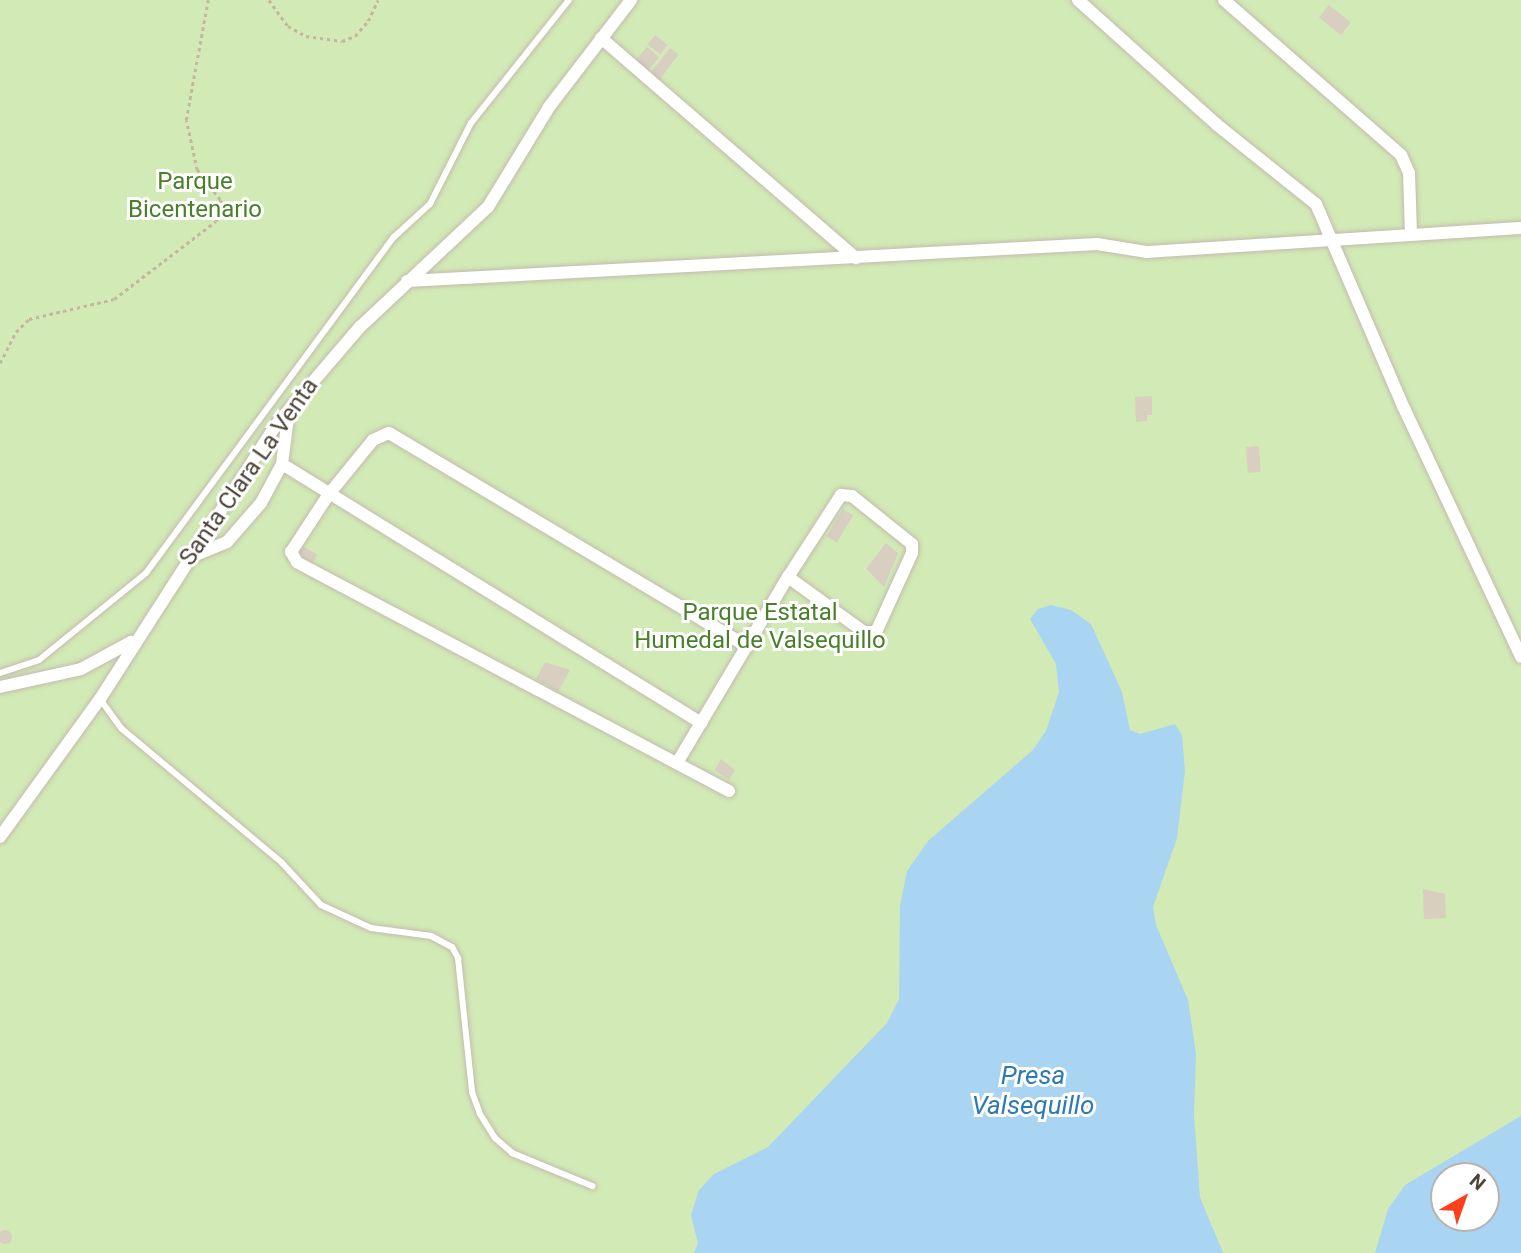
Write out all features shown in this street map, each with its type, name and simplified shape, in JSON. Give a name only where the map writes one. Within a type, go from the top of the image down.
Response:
[{"type":"street","name":"Santa Clara La Venta","points":[[0,837],[100,699],[186,559],[289,410],[331,357],[407,281],[488,207],[549,107],[631,0]]},
{"type":"street","points":[[1078,0],[1216,124],[1304,192],[1324,218],[1370,331],[1521,657]]},
{"type":"street","points":[[1224,0],[1401,155],[1409,173],[1411,234]]},
{"type":"street","points":[[601,38],[856,257]]},
{"type":"street","points":[[407,281],[1097,244],[1147,252],[1521,228]]},
{"type":"street","points":[[186,559],[207,554],[235,534],[261,503],[282,464],[289,410]]},
{"type":"street","points":[[729,791],[297,562],[293,547],[328,494],[373,440],[389,433],[747,646]]},
{"type":"street","points":[[282,464],[702,723]]},
{"type":"street","points":[[677,763],[789,577],[841,495],[852,496],[913,549],[880,627],[870,634],[789,577]]},
{"type":"street","points":[[0,687],[81,669],[134,640]]},
{"type":"lane","points":[[0,673],[38,660],[146,573],[394,237],[430,204],[471,123],[569,0]]},
{"type":"lane","points":[[100,699],[122,729],[282,863],[321,905],[371,928],[431,936],[452,947],[458,958],[472,1092],[480,1114],[495,1138],[512,1153],[592,1186]]},
{"type":"path","points":[[0,363],[16,332],[29,319],[114,299],[216,221],[222,210],[220,200],[197,170],[186,120],[208,0]]},
{"type":"path","points":[[268,0],[288,26],[306,36],[332,41],[355,36],[378,0]]},
{"type":"green space","name":"Parque Estatal Humedal de Valsequillo","points":[[0,0],[1521,0],[1521,1253],[0,1253]]},
{"type":"water","name":"Presa Valsequillo","points":[[1051,605],[1071,610],[1091,624],[1122,692],[1130,730],[1140,734],[1175,724],[1182,735],[1185,771],[1177,838],[1153,907],[1156,925],[1188,1000],[1196,1054],[1194,1115],[1200,1197],[1223,1253],[694,1253],[698,1243],[691,1215],[699,1190],[714,1174],[768,1147],[887,1023],[899,999],[900,906],[907,871],[928,841],[1033,750],[1046,731],[1059,692],[1056,664],[1030,619],[1038,609]]},
{"type":"water","points":[[1521,1116],[1521,1253],[1375,1253],[1388,1209],[1405,1185],[1430,1170],[1430,1232],[1500,1232],[1500,1162],[1444,1162]]},
{"type":"building","points":[[1329,5],[1351,23],[1341,35],[1319,17]]},
{"type":"building","points":[[655,35],[668,45],[660,54],[648,44]]},
{"type":"building","points":[[647,47],[659,57],[648,70],[636,60]]},
{"type":"building","points":[[670,48],[679,55],[659,80],[650,73]]},
{"type":"building","points":[[1152,396],[1152,415],[1147,415],[1147,421],[1136,422],[1135,397]]},
{"type":"building","points":[[1259,446],[1261,472],[1248,473],[1246,447]]},
{"type":"building","points":[[843,509],[853,515],[837,543],[827,536]]},
{"type":"building","points":[[886,543],[898,553],[884,587],[866,569]]},
{"type":"building","points":[[303,546],[318,555],[310,567],[296,558]]},
{"type":"building","points":[[545,662],[570,670],[558,692],[536,679]]},
{"type":"building","points":[[721,759],[735,770],[729,780],[715,770]]},
{"type":"building","points":[[1423,889],[1445,894],[1446,918],[1424,919]]},
{"type":"building","points":[[5,1230],[10,1232],[10,1242],[5,1244],[0,1242],[-2,1237],[0,1232]]},
{"type":"park label","name":"Parque Bicentenario","points":[[195,196]]}]
